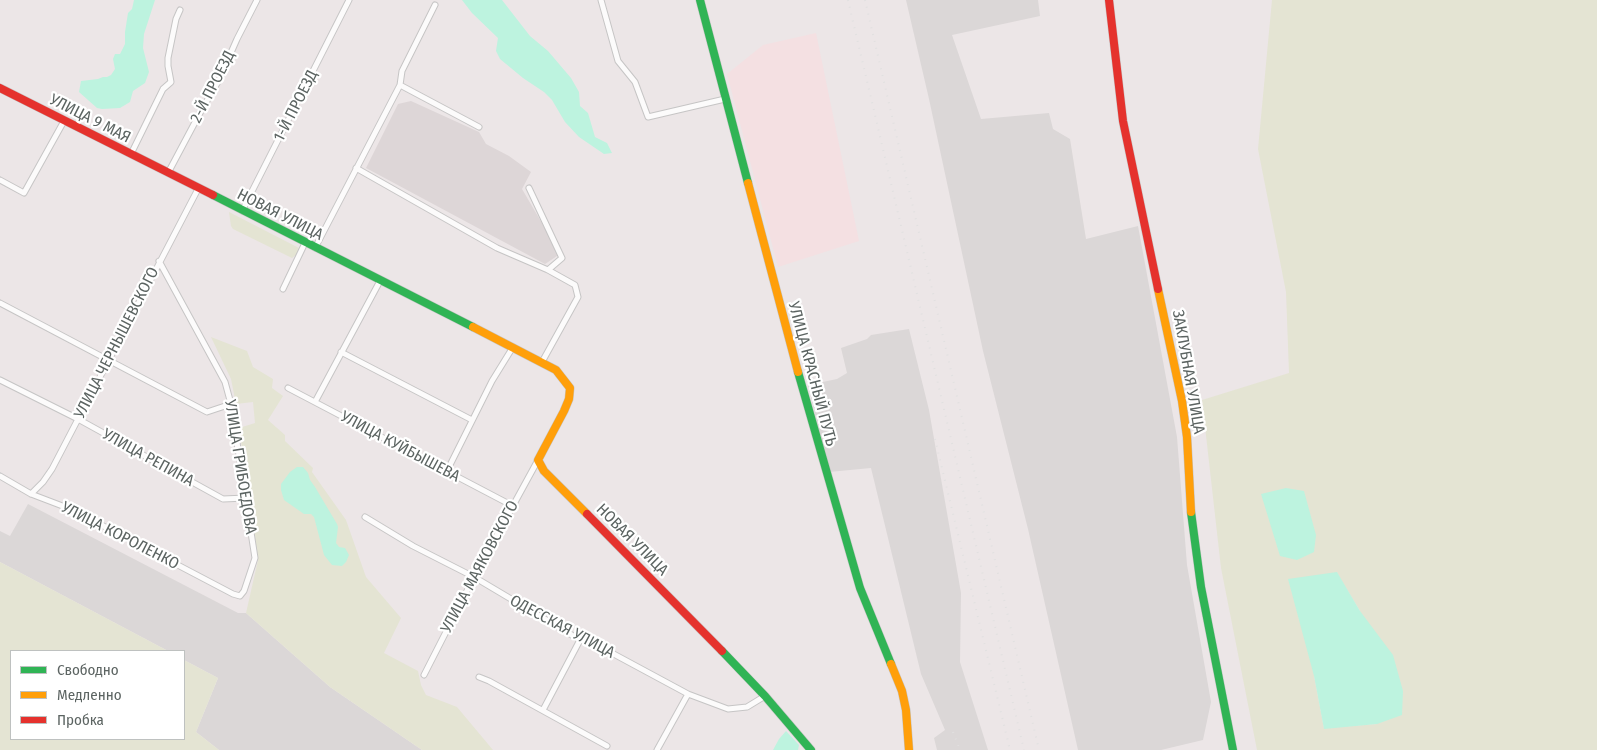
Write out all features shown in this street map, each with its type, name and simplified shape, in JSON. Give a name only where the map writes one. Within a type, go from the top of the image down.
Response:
[{"type":"main road","name":"УЛИЦА КРАСНЫЙ ПУТЬ","points":[[700,0],[780,308],[846,543],[860,588],[902,691],[906,710],[909,750]]},
{"type":"main road","name":"ЗАКЛУБНАЯ УЛИЦА","points":[[1109,0],[1123,121],[1182,401],[1190,510],[1201,587],[1233,750]]},
{"type":"main road","name":"УЛИЦА 9 МАЯ","points":[[0,88],[168,173]]},
{"type":"main road","name":"НОВАЯ УЛИЦА","points":[[168,173],[513,347],[542,362],[563,377],[570,388],[569,399],[538,460],[544,470],[765,696],[811,750]]},
{"type":"street","name":"2-Й ПРОЕЗД","points":[[168,173],[219,80],[257,0]]},
{"type":"street","name":"1-Й ПРОЕЗД","points":[[242,211],[349,0]]},
{"type":"street","points":[[601,0],[618,61],[634,82],[648,117],[726,99]]},
{"type":"street","points":[[315,248],[400,85],[402,71],[436,5]]},
{"type":"street","points":[[131,154],[163,88],[171,82],[168,58],[176,19],[180,10]]},
{"type":"street","points":[[400,85],[480,127]]},
{"type":"street","points":[[2,182],[24,193],[64,121]]},
{"type":"street","points":[[356,168],[497,248],[548,270],[575,285],[578,298],[542,362]]},
{"type":"street","points":[[529,188],[562,258],[548,270]]},
{"type":"street","name":"УЛИЦА ЧЕРНЫШЕВСКОГО","points":[[31,494],[52,469],[198,189]]},
{"type":"street","points":[[283,289],[305,243]]},
{"type":"street","name":"УЛИЦА ГРИБОЕДОВА","points":[[159,261],[225,382],[231,404],[255,558],[247,584],[240,596]]},
{"type":"street","points":[[315,402],[380,280]]},
{"type":"street","points":[[0,303],[208,412],[231,404]]},
{"type":"street","points":[[447,471],[492,381],[513,347]]},
{"type":"street","points":[[341,352],[472,420]]},
{"type":"street","name":"УЛИЦА РЕПИНА","points":[[0,380],[223,499],[246,498]]},
{"type":"street","name":"УЛИЦА КУЙБЫШЕВА","points":[[288,388],[513,506]]},
{"type":"street","name":"УЛИЦА МАЯКОВСКОГО","points":[[424,675],[538,460]]},
{"type":"street","name":"УЛИЦА КОРОЛЕНКО","points":[[0,476],[31,494],[73,510],[240,596]]},
{"type":"street","name":"ОДЕССКАЯ УЛИЦА","points":[[365,518],[474,578],[580,640],[597,645],[688,694],[728,709],[747,707],[765,696]]},
{"type":"street","points":[[543,710],[580,640]]},
{"type":"street","points":[[479,678],[489,681],[608,746]]},
{"type":"street","points":[[657,750],[688,694]]},
{"type":"shaded area","points":[[134,0],[155,0],[144,34],[143,48],[149,72],[145,83],[133,91],[130,102],[120,108],[97,108],[79,92],[81,81],[107,77],[115,69],[113,59],[115,54],[120,54],[125,44],[128,13],[132,9]]},
{"type":"shaded area","points":[[462,0],[502,0],[530,36],[548,51],[571,78],[579,92],[580,106],[588,113],[595,137],[607,143],[612,153],[604,154],[579,137],[565,122],[552,100],[544,92],[500,59],[496,51],[498,38],[472,13]]},
{"type":"shaded area","points":[[906,0],[1038,0],[1040,16],[952,35],[981,119],[1049,113],[1053,129],[1070,139],[1086,239],[1138,226],[1177,437],[1187,565],[1211,702],[1203,740],[1161,750],[1078,750],[1028,529],[983,351]]},
{"type":"shaded area","points":[[1272,0],[1597,0],[1597,750],[1257,750],[1221,568],[1202,400],[1289,373],[1286,292],[1258,149]],"holes":[[[1337,573],[1360,611],[1377,724],[1324,728],[1314,676]]]},
{"type":"shaded area","points":[[816,33],[859,241],[778,267],[727,74],[763,45]]},
{"type":"shaded area","points":[[411,101],[479,132],[486,144],[509,156],[531,172],[522,189],[560,254],[545,264],[366,168],[398,104]]},
{"type":"shaded area","points":[[229,212],[299,248],[296,255],[292,258],[233,229]]},
{"type":"shaded area","points":[[909,329],[929,410],[961,593],[960,662],[988,750],[937,750],[934,738],[945,730],[921,674],[871,468],[829,472],[808,385],[837,379],[847,373],[841,348],[867,339],[871,335]]},
{"type":"shaded area","points":[[211,337],[247,351],[253,367],[273,379],[272,388],[283,396],[268,420],[285,435],[285,441],[313,468],[312,472],[346,520],[366,577],[401,618],[384,653],[418,671],[421,685],[426,695],[457,707],[493,750],[422,750],[330,687],[246,613],[258,560],[239,428],[255,423],[253,402],[236,404],[231,379]]},
{"type":"shaded area","points":[[297,467],[303,467],[308,473],[310,480],[337,524],[336,543],[339,547],[345,548],[349,555],[342,566],[332,565],[324,555],[314,517],[311,514],[304,514],[284,500],[281,484],[290,472]]},
{"type":"shaded area","points":[[1286,488],[1304,491],[1316,535],[1314,552],[1297,560],[1280,556],[1261,494]]},
{"type":"shaded area","points":[[28,504],[238,613],[246,613],[330,687],[422,750],[219,750],[196,732],[218,678],[185,661],[185,650],[166,650],[0,562],[0,531],[10,536]]},
{"type":"shaded area","points":[[0,562],[166,650],[10,650],[10,740],[185,740],[185,661],[218,678],[196,732],[219,750],[0,750]]},
{"type":"shaded area","points":[[1337,572],[1360,611],[1393,655],[1403,691],[1402,715],[1377,724],[1324,729],[1314,676],[1288,579]]},
{"type":"shaded area","points":[[786,731],[799,745],[798,750],[773,750],[779,739]]},
{"type":"railway","points":[[848,0],[1024,750]]},
{"type":"railway","points":[[865,0],[1039,750]]},
{"type":"railway","points":[[935,439],[1010,750]]},
{"type":"railway","points":[[953,732],[960,750]]},
{"type":"traffic: fast","points":[[700,0],[748,183]]},
{"type":"traffic: fast","points":[[213,195],[473,327]]},
{"type":"traffic: fast","points":[[798,372],[860,588],[891,664]]},
{"type":"traffic: fast","points":[[1191,512],[1201,587],[1233,750]]},
{"type":"traffic: fast","points":[[722,651],[765,696],[811,750]]},
{"type":"traffic: slow","points":[[748,183],[798,372]]},
{"type":"traffic: slow","points":[[1158,289],[1182,401],[1187,437],[1191,512]]},
{"type":"traffic: slow","points":[[473,327],[556,370],[570,388],[569,399],[564,411],[538,460],[544,471],[587,514]]},
{"type":"traffic: slow","points":[[891,664],[902,691],[906,710],[909,750]]},
{"type":"traffic: jam","points":[[1109,0],[1123,121],[1158,289]]},
{"type":"traffic: jam","points":[[0,88],[213,195]]},
{"type":"traffic: jam","points":[[587,514],[722,651]]}]
